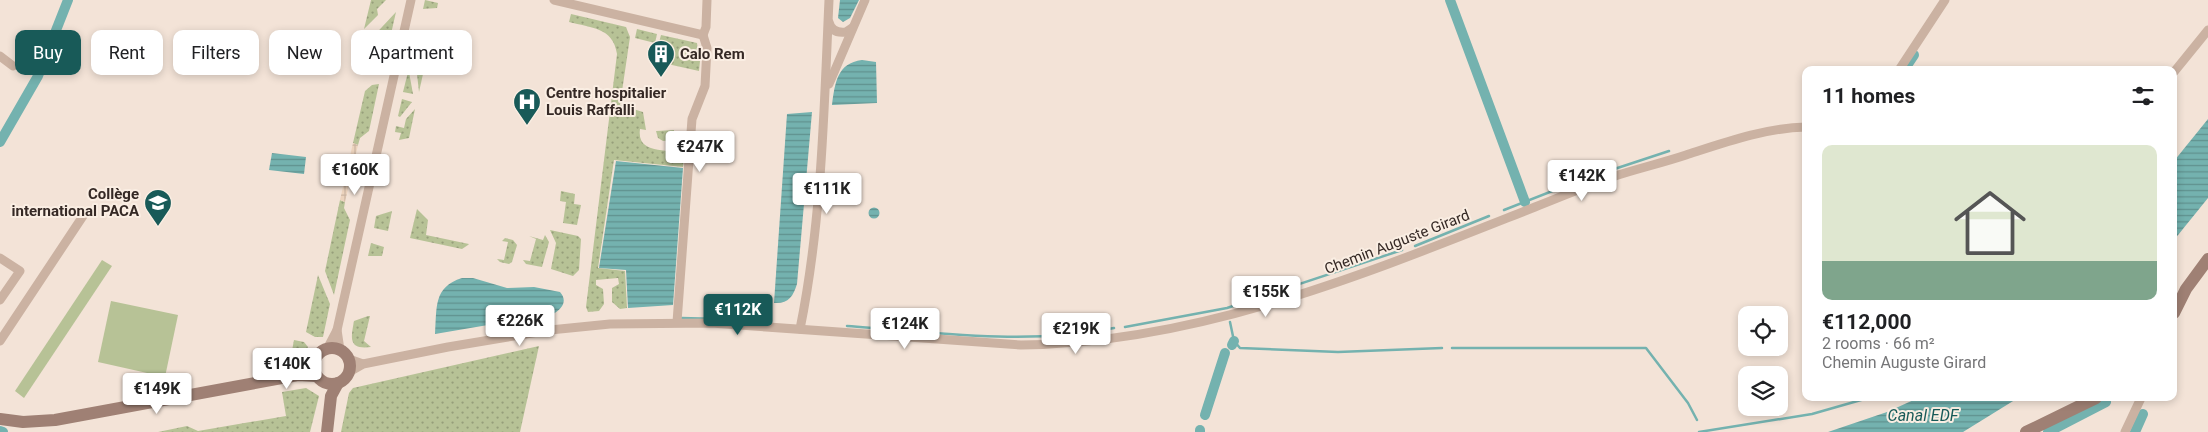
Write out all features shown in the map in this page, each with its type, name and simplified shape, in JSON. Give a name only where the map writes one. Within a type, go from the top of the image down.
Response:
[{"type":"street","points":[[298,375],[314,363],[318,354],[327,348],[337,330],[411,0]]},
{"type":"street","points":[[554,0],[567,1],[704,35]]},
{"type":"street","points":[[677,322],[692,118],[704,86],[706,48],[704,35],[707,0]]},
{"type":"street","points":[[800,328],[808,283],[825,96],[829,0]]},
{"type":"street","points":[[825,96],[834,68],[865,0]]},
{"type":"street","points":[[1902,66],[1945,0]]},
{"type":"street","points":[[828,20],[834,30],[846,32],[852,28]]},
{"type":"street","points":[[2177,68],[2208,30]]},
{"type":"street","points":[[0,56],[13,66]]},
{"type":"street","name":"Chemin Auguste Girard","points":[[346,360],[363,364],[578,326],[677,322],[800,328],[880,336],[1021,345],[1081,342],[1181,326],[1290,299],[1359,275],[1612,177],[1759,133],[1802,128]]},
{"type":"street","points":[[0,341],[83,216]]},
{"type":"street","points":[[0,258],[20,271],[0,300]]},
{"type":"street","points":[[2177,307],[2186,289],[2208,259]]},
{"type":"street","points":[[326,432],[331,396],[346,360],[337,330]]},
{"type":"street","points":[[327,348],[346,360]]},
{"type":"street","points":[[314,363],[320,379],[331,396]]},
{"type":"street","points":[[0,419],[23,422],[56,420],[298,375],[338,383]]},
{"type":"street","points":[[2026,432],[2090,401]]},
{"type":"street","points":[[2135,408],[2136,401]]},
{"type":"street","points":[[2125,432],[2139,401]]},
{"type":"green space","points":[[371,0],[386,0],[377,9],[378,15],[364,29]]},
{"type":"green space","points":[[425,0],[438,3],[437,8],[423,9]]},
{"type":"green space","points":[[396,12],[392,30],[379,30]]},
{"type":"green space","points":[[571,14],[626,27],[630,37],[620,105],[643,112],[646,130],[640,129],[640,138],[644,144],[656,150],[679,154],[684,158],[683,167],[614,160],[598,268],[625,271],[627,308],[620,309],[612,302],[612,288],[619,284],[618,278],[596,280],[596,285],[603,289],[604,304],[599,311],[588,312],[586,307],[617,54],[611,38],[600,30],[569,22]]},
{"type":"green space","points":[[637,29],[657,34],[655,43],[635,38]]},
{"type":"green space","points":[[661,35],[697,43],[698,50],[701,51],[699,71],[654,61]]},
{"type":"green space","points":[[407,75],[410,75],[413,94],[403,92]]},
{"type":"green space","points":[[417,75],[423,75],[419,92]]},
{"type":"green space","points":[[379,84],[369,131],[360,138],[358,145],[353,143],[365,91],[372,85]]},
{"type":"green space","points":[[402,99],[412,102],[400,117],[398,116]]},
{"type":"green space","points":[[415,109],[409,138],[399,140],[401,133],[395,132],[396,126],[404,128],[406,119]]},
{"type":"green space","points":[[674,130],[674,140],[663,141],[658,138],[656,131]]},
{"type":"green space","points":[[561,191],[575,194],[574,204],[581,205],[577,225],[563,223],[566,202],[560,201]]},
{"type":"green space","points":[[340,200],[345,202],[344,208],[350,220],[334,295],[325,271]]},
{"type":"green space","points":[[417,209],[428,220],[426,235],[469,244],[462,249],[410,238]]},
{"type":"green space","points":[[392,211],[388,231],[374,228],[376,216]]},
{"type":"green space","points":[[550,230],[578,236],[581,239],[579,270],[573,276],[551,269],[556,243]]},
{"type":"green space","points":[[545,235],[549,242],[542,267],[526,264],[523,260],[530,261],[536,239],[529,236],[543,240]]},
{"type":"green space","points":[[505,238],[513,240],[517,245],[512,262],[509,264],[500,262],[497,259],[504,260],[508,242],[502,241]]},
{"type":"green space","points":[[371,243],[384,247],[382,256],[368,256]]},
{"type":"green space","points":[[102,260],[112,266],[24,398],[15,391]]},
{"type":"green space","points":[[318,275],[330,304],[323,337],[315,337],[306,332]]},
{"type":"green space","points":[[111,301],[178,315],[165,377],[98,362]]},
{"type":"green space","points":[[370,316],[364,341],[371,347],[358,347],[353,342],[352,337],[354,321]]},
{"type":"green space","points":[[294,340],[304,342],[308,347],[302,358],[290,361]]},
{"type":"green space","points":[[539,346],[520,432],[341,432],[349,393],[353,388]]},
{"type":"green space","points":[[306,388],[319,396],[310,432],[158,432],[187,426],[198,431],[286,416],[282,392]]},
{"type":"shaded area","points":[[353,143],[358,145],[345,202],[340,200]]},
{"type":"water","points":[[840,0],[859,0],[850,18],[843,22],[838,18]]},
{"type":"water","points":[[862,60],[876,62],[877,103],[832,105],[836,82],[842,70],[847,65]]},
{"type":"water","points":[[812,112],[797,284],[794,293],[789,299],[774,303],[787,114]]},
{"type":"water","points":[[2208,119],[2208,198],[2177,236],[2177,157]]},
{"type":"water","points":[[272,153],[306,157],[304,174],[269,170]]},
{"type":"water","points":[[616,161],[683,168],[673,305],[628,308],[626,270],[599,268]]},
{"type":"water","points":[[874,207],[880,213],[874,219],[868,213]]},
{"type":"water","points":[[462,278],[473,278],[507,288],[534,287],[560,292],[564,302],[559,310],[553,314],[435,334],[438,300],[441,293],[453,282]]},
{"type":"water","name":"Canal EDF","points":[[1911,401],[2013,401],[1963,432],[1828,432],[1887,412]]},
{"type":"waterway","points":[[0,142],[38,76],[68,0]]},
{"type":"waterway","points":[[1450,0],[1525,202]]},
{"type":"waterway","points":[[1907,66],[1914,55]]},
{"type":"waterway","points":[[1504,210],[1578,181],[1669,151]]},
{"type":"waterway","points":[[1415,246],[1489,216]]},
{"type":"waterway","points":[[1125,327],[1227,308],[1402,250]]},
{"type":"waterway","points":[[681,318],[760,320]]},
{"type":"waterway","points":[[1230,322],[1234,341],[1240,348],[1338,352],[1442,348]]},
{"type":"waterway","points":[[847,326],[1014,337],[1048,336],[1114,328]]},
{"type":"waterway","points":[[1232,345],[1234,341]]},
{"type":"waterway","points":[[1452,348],[1646,348],[1688,403],[1697,420]]},
{"type":"waterway","points":[[1205,415],[1225,353]]},
{"type":"waterway","points":[[1699,432],[1812,414],[1858,401]]},
{"type":"waterway","points":[[2048,432],[2106,402]]},
{"type":"waterway","points":[[2135,432],[2143,414]]},
{"type":"place","name":"Calo Rem","points":[[661,78]]},
{"type":"place","name":"Centre hospitalier Louis Raffalli","points":[[527,126]]},
{"type":"place","name":"Collège international PACA","points":[[158,227]]}]
